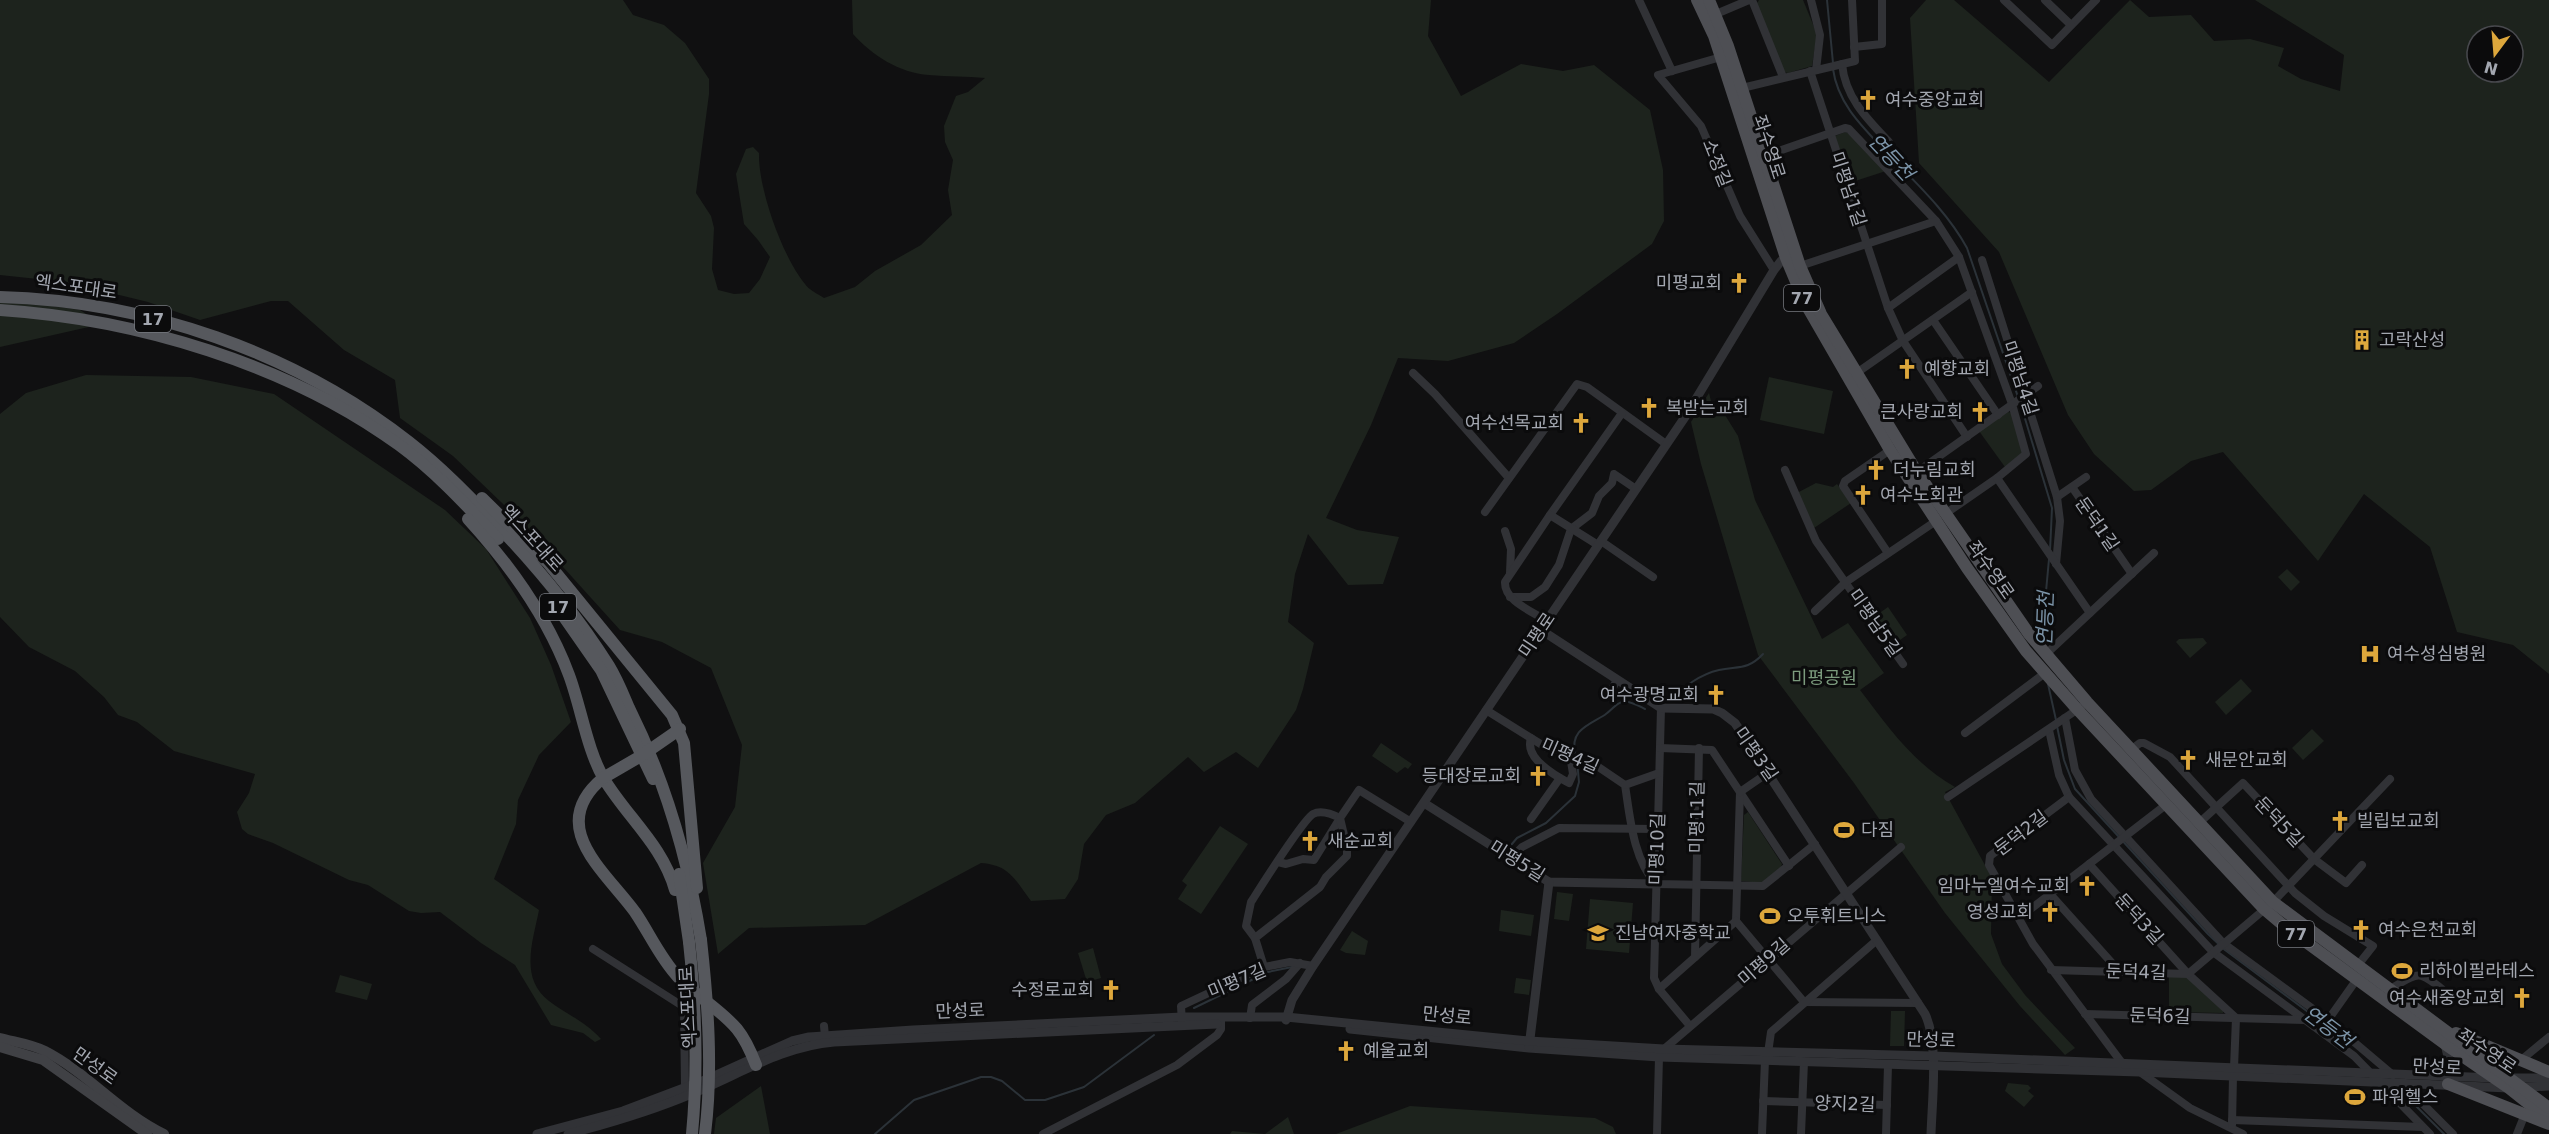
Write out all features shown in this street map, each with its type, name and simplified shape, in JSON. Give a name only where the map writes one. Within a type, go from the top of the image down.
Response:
[{"type":"highway","name":"엑스포대로","points":[[0,297],[66,302],[136,315],[220,339],[298,372],[369,413],[425,460],[528,558],[572,612],[610,668],[653,756],[672,808],[698,919],[695,941],[696,1059],[692,1134]]},
{"type":"highway","name":"엑스포대로","points":[[0,310],[79,318],[125,327],[212,352],[279,379],[355,416],[425,460],[522,563],[565,616],[601,670],[646,762],[665,810],[683,895],[684,921],[695,941],[709,1058],[705,1134]]},
{"type":"highway","points":[[425,460],[462,479],[548,563],[672,715],[680,729],[684,743],[698,919]]},
{"type":"highway","points":[[425,460],[432,480],[506,564],[537,609],[568,674],[603,778],[666,862],[684,921]]},
{"type":"highway","points":[[680,729],[591,788],[582,804],[579,828],[584,845],[635,913],[665,961],[680,979],[733,1025],[744,1039],[754,1061]]},
{"type":"main road","name":"좌수영로","points":[[1697,0],[1721,57],[1791,256],[1809,299],[1890,450],[2006,613],[2026,651],[2100,725],[2167,804],[2287,921],[2357,979],[2445,1044],[2493,1078],[2523,1087],[2549,1108]]},
{"type":"main road","name":"좌수영로","points":[[1709,0],[1742,87],[1764,156],[1791,256],[1800,266],[1809,299],[1858,372],[1917,472],[1940,518]]},
{"type":"main road","name":"좌수영로","points":[[2006,613],[2029,634],[2045,655],[2050,673],[2074,688],[2082,706]]},
{"type":"main road","name":"좌수영로","points":[[2100,725],[2132,749],[2199,824],[2242,877]]},
{"type":"main road","name":"좌수영로","points":[[2287,921],[2358,965],[2390,989],[2510,1083],[2549,1122]]},
{"type":"main road","points":[[2435,1024],[2549,1072]]},
{"type":"main road","name":"만성로","points":[[0,1038],[33,1046],[52,1055],[139,1120],[164,1134]]},
{"type":"main road","name":"만성로","points":[[0,1047],[43,1060],[147,1134]]},
{"type":"main road","points":[[2445,1080],[2549,1122]]},
{"type":"street","points":[[1639,0],[1672,71],[1721,57]]},
{"type":"street","points":[[1716,14],[1750,0],[1783,77]]},
{"type":"street","points":[[1811,0],[1820,35],[1817,69],[1830,134]]},
{"type":"street","points":[[1742,87],[1855,61],[1852,0]]},
{"type":"street","points":[[1854,47],[1882,44],[1880,2],[1882,0]]},
{"type":"street","points":[[2004,0],[2052,45],[2092,1]]},
{"type":"street","points":[[2045,0],[2071,26]]},
{"type":"street","points":[[1840,64],[1843,77],[1855,102],[1888,142]]},
{"type":"street","name":"소정길","points":[[1672,71],[1658,75],[1703,129],[1717,168],[1740,216],[1774,270]]},
{"type":"street","name":"미평남1길","points":[[1764,156],[1845,128],[1851,130],[1936,221],[1959,257],[2012,404],[2026,455],[1940,518]]},
{"type":"street","name":"미평남1길","points":[[1830,134],[1888,308],[1903,341]]},
{"type":"street","points":[[1800,266],[1936,221]]},
{"type":"street","name":"미평로","points":[[1286,1020],[1292,1000],[1313,966],[1666,444],[1774,270],[1791,256]]},
{"type":"street","points":[[1888,308],[1959,257]]},
{"type":"street","name":"미평남4길","points":[[1982,260],[2057,497]]},
{"type":"street","points":[[1858,372],[1972,292]]},
{"type":"street","name":"미평남4길","points":[[1933,320],[1998,414]]},
{"type":"street","points":[[1903,341],[1967,437]]},
{"type":"street","points":[[1413,373],[1435,394],[1509,478]]},
{"type":"street","points":[[1485,512],[1575,386],[1582,384],[1587,387],[1666,444]]},
{"type":"street","name":"미평남4길","points":[[1917,472],[2038,386]]},
{"type":"street","points":[[1547,621],[1510,597],[1505,586],[1510,574],[1622,413]]},
{"type":"street","points":[[1888,554],[1844,490],[1845,481],[1890,450]]},
{"type":"street","name":"미평남5길","points":[[1785,470],[1816,541],[1903,664]]},
{"type":"street","points":[[1510,597],[1531,597],[1545,587],[1559,565],[1571,529],[1592,513],[1599,496],[1612,483],[1614,474],[1636,489]]},
{"type":"street","points":[[2072,487],[2086,477]]},
{"type":"street","points":[[1997,478],[2090,613]]},
{"type":"street","name":"둔덕1길","points":[[2056,564],[2060,521],[2057,497],[2072,487],[2132,574]]},
{"type":"street","points":[[1550,515],[1653,577]]},
{"type":"street","name":"미평남5길","points":[[1846,582],[1940,518]]},
{"type":"street","points":[[1503,534],[1510,541],[1510,574]]},
{"type":"street","points":[[2045,655],[2154,553]]},
{"type":"street","points":[[1815,611],[1846,582]]},
{"type":"street","points":[[1541,630],[1661,708]]},
{"type":"street","points":[[1965,733],[2050,673]]},
{"type":"street","points":[[1612,689],[1617,680]]},
{"type":"street","points":[[1948,797],[2082,706]]},
{"type":"street","name":"미평10길","points":[[1659,989],[1654,981],[1654,968],[1661,708]]},
{"type":"street","name":"미평3길","points":[[1661,708],[1704,708],[1722,713],[1735,723],[1918,1003],[1931,1029],[1931,1134]]},
{"type":"street","name":"미평4길","points":[[1486,710],[1553,750],[1591,762],[1625,785]]},
{"type":"street","points":[[2065,718],[2072,760],[2083,789],[2223,943],[2328,1020],[2385,1077],[2426,1131]]},
{"type":"street","points":[[2049,730],[2059,775],[2069,797]]},
{"type":"street","points":[[1531,738],[1529,744],[1533,757],[1568,783],[1572,779],[1574,756]]},
{"type":"street","name":"둔덕5길","points":[[2132,749],[2144,743],[2170,757],[2288,886],[2324,916],[2373,946],[2358,965]]},
{"type":"street","points":[[1660,748],[1699,748]]},
{"type":"street","name":"미평11길","points":[[1696,885],[1699,748],[1713,751],[1789,866]]},
{"type":"street","points":[[1769,772],[1740,792],[1736,921],[1804,1002],[1918,1003]]},
{"type":"street","points":[[1659,774],[1625,785],[1632,829],[1646,871],[1656,884],[1765,886],[1815,844]]},
{"type":"street","points":[[1532,819],[1560,778]]},
{"type":"street","name":"둔덕5길","points":[[2269,905],[2390,779]]},
{"type":"street","name":"둔덕5길","points":[[2199,824],[2243,783],[2314,860],[2346,883],[2362,865]]},
{"type":"street","points":[[1278,862],[1286,864],[1304,859],[1314,860],[1359,790],[1411,822]]},
{"type":"street","name":"둔덕3길","points":[[2069,797],[2213,952]]},
{"type":"street","name":"둔덕2길","points":[[2069,797],[1989,858],[1991,870],[2051,970],[2122,1063]]},
{"type":"street","name":"미평5길","points":[[1424,803],[1549,882],[1656,884]]},
{"type":"street","points":[[2019,918],[2167,804]]},
{"type":"street","points":[[1264,967],[1255,938],[1246,926],[1248,909],[1311,815],[1327,813],[1340,818]]},
{"type":"street","points":[[1255,938],[1320,887],[1326,877],[1344,860],[1347,848],[1340,818]]},
{"type":"street","points":[[1511,858],[1522,847],[1559,828],[1658,829]]},
{"type":"street","name":"미평9길","points":[[1661,1053],[1846,892],[1901,848]]},
{"type":"street","name":"둔덕3길","points":[[2089,864],[2188,974]]},
{"type":"street","points":[[1529,1044],[1549,882]]},
{"type":"street","points":[[1695,957],[1696,885]]},
{"type":"street","points":[[2050,894],[2120,972]]},
{"type":"street","points":[[2223,943],[2269,905]]},
{"type":"street","points":[[1690,1026],[1659,989],[1736,921]]},
{"type":"street","points":[[1762,1134],[1766,1056],[1772,1031],[1877,940]]},
{"type":"street","name":"둔덕4길","points":[[2051,970],[2188,974],[2223,943]]},
{"type":"street","points":[[593,949],[684,1007],[685,1088]]},
{"type":"street","points":[[2213,952],[2354,1056],[2371,1072]]},
{"type":"street","name":"미평7길","points":[[1182,1021],[1181,1006],[1264,967],[1283,963],[1313,966]]},
{"type":"street","points":[[1250,1018],[1252,1005],[1286,979],[1300,963]]},
{"type":"street","name":"둔덕6길","points":[[2188,974],[2236,1018]]},
{"type":"street","points":[[2390,989],[2419,974],[2425,975],[2442,989]]},
{"type":"street","points":[[2328,1020],[2357,979]]},
{"type":"street","name":"둔덕6길","points":[[2085,1014],[2305,1020]]},
{"type":"street","name":"만성로","points":[[1221,1021],[1250,1018],[1286,1020],[1529,1044],[1661,1053],[1766,1056],[1932,1056],[2122,1063],[2234,1072],[2510,1083],[2549,1078]]},
{"type":"street","points":[[2231,1129],[2236,1018]]},
{"type":"street","name":"만성로","points":[[568,1134],[625,1119],[668,1103],[792,1041],[824,1031],[1286,1020]]},
{"type":"street","name":"만성로","points":[[537,1134],[623,1111],[754,1061],[820,1044],[1182,1021]]},
{"type":"street","points":[[1042,1134],[1177,1065],[1217,1035],[1221,1021]]},
{"type":"street","points":[[2520,1060],[2549,1036]]},
{"type":"street","points":[[2445,1044],[2450,1061],[2445,1080]]},
{"type":"street","points":[[1657,1134],[1661,1053]]},
{"type":"street","name":"만성로","points":[[1766,1056],[1804,1062],[2140,1072],[2371,1072],[2400,1082],[2493,1078]]},
{"type":"street","points":[[1802,1134],[1804,1062]]},
{"type":"street","name":"양지2길","points":[[1886,1134],[1888,1065]]},
{"type":"street","points":[[2140,1072],[2190,1108],[2243,1134]]},
{"type":"street","points":[[2400,1082],[2453,1134]]},
{"type":"street","points":[[2523,1087],[2549,1086]]},
{"type":"street","name":"양지2길","points":[[1763,1101],[1887,1105]]},
{"type":"street","points":[[2517,1134],[2525,1114]]},
{"type":"street","points":[[2232,1120],[2426,1131]]},
{"type":"green space","points":[[0,0],[623,0],[633,15],[664,25],[685,43],[709,79],[696,193],[711,216],[714,228],[712,269],[718,290],[734,294],[749,293],[760,279],[770,257],[744,224],[736,174],[746,149],[753,147],[759,153],[767,202],[788,257],[807,286],[824,298],[855,287],[875,271],[921,245],[952,215],[948,190],[953,160],[945,142],[944,126],[956,96],[968,92],[985,78],[918,74],[887,62],[853,34],[852,0],[1431,0],[1428,36],[1461,96],[1521,64],[1563,71],[1594,65],[1650,110],[1663,170],[1664,221],[1652,244],[1514,343],[1448,361],[1398,358],[1371,425],[1326,518],[1357,530],[1399,537],[1383,584],[1348,585],[1308,534],[1295,574],[1288,622],[1314,643],[1296,710],[1258,768],[1236,752],[1204,772],[1188,757],[1135,803],[1106,815],[1084,844],[1078,879],[1065,899],[1031,901],[1016,880],[1005,870],[991,864],[981,863],[865,925],[749,928],[718,954],[703,863],[735,807],[742,745],[711,668],[662,642],[620,630],[526,526],[453,456],[400,418],[395,380],[344,350],[288,301],[271,301],[200,320],[148,302],[66,282],[0,275]]},
{"type":"green space","points":[[1759,0],[1803,0],[1817,34],[1812,66],[1788,73],[1784,72],[1756,5]]},
{"type":"green space","points":[[1926,0],[1954,0],[2049,82],[2130,0],[2149,17],[2191,15],[2214,41],[2250,39],[2284,48],[2278,66],[2301,79],[2340,91],[2344,55],[2255,0],[2549,0],[2549,674],[2513,645],[2457,632],[2430,547],[2364,494],[2318,561],[2223,452],[2191,461],[2151,490],[2134,491],[2094,454],[2068,415],[1999,252],[1919,163],[1910,18]]},
{"type":"green space","points":[[1845,132],[1850,134],[1886,171],[1849,183],[1835,136]]},
{"type":"green space","points":[[0,298],[80,310],[102,324],[0,347]]},
{"type":"green space","points":[[86,375],[191,377],[274,394],[445,510],[486,549],[530,618],[551,665],[571,722],[539,755],[518,800],[516,824],[494,879],[539,910],[530,958],[534,981],[540,992],[601,1039],[595,1042],[583,1033],[551,1025],[515,965],[440,912],[409,911],[368,885],[349,880],[273,843],[248,834],[242,829],[237,812],[249,793],[255,774],[174,751],[137,722],[118,715],[104,697],[75,671],[29,647],[0,617],[0,414],[26,393]]},
{"type":"green space","points":[[1769,377],[1833,391],[1824,434],[1760,420]]},
{"type":"green space","name":"미평공원","points":[[1709,393],[1712,405],[1720,407],[1738,436],[1755,500],[1822,639],[1848,623],[1884,673],[1860,690],[1914,756],[1955,787],[1945,792],[1992,878],[1991,934],[2002,964],[2025,995],[2075,1048],[2065,1055],[2020,1006],[1945,913],[1854,783],[1758,655],[1701,464],[1691,422]]},
{"type":"green space","points":[[2008,412],[2013,413],[2023,453],[2005,467],[1979,431]]},
{"type":"green space","points":[[1816,483],[1833,487],[1837,484],[1851,503],[1814,528],[1797,493]]},
{"type":"green space","points":[[2287,569],[2300,582],[2291,591],[2278,577]]},
{"type":"green space","points":[[1888,607],[1907,635],[1893,645],[1874,617]]},
{"type":"green space","points":[[2203,638],[2207,643],[2190,658],[2176,642],[2179,639]]},
{"type":"green space","points":[[2241,679],[2252,691],[2226,715],[2215,702]]},
{"type":"green space","points":[[2312,729],[2324,741],[2303,760],[2292,748]]},
{"type":"green space","points":[[1381,743],[1412,764],[1408,769],[1405,767],[1397,773],[1372,756]]},
{"type":"green space","points":[[1748,812],[1782,864],[1780,869],[1763,883],[1741,881],[1744,815]]},
{"type":"green space","points":[[1220,826],[1248,844],[1201,914],[1178,899],[1187,885],[1182,881]]},
{"type":"green space","points":[[1557,892],[1573,894],[1569,921],[1554,919]]},
{"type":"green space","points":[[1590,899],[1633,903],[1629,953],[1586,949]]},
{"type":"green space","points":[[1501,910],[1534,915],[1531,936],[1499,931]]},
{"type":"green space","points":[[1352,931],[1368,941],[1365,955],[1340,950]]},
{"type":"green space","points":[[1093,948],[1101,978],[1087,982],[1078,953]]},
{"type":"green space","points":[[340,975],[372,984],[367,1000],[335,992]]},
{"type":"green space","points":[[2169,976],[2187,976],[2223,1010],[2223,1013],[2169,1012]]},
{"type":"green space","points":[[1516,978],[1531,980],[1529,995],[1514,993]]},
{"type":"green space","points":[[1891,1011],[1905,1011],[1904,1046],[1890,1046]]},
{"type":"green space","points":[[2008,1083],[2028,1085],[2031,1088],[2028,1091],[2034,1096],[2024,1107],[2005,1091]]},
{"type":"green space","points":[[761,1086],[770,1134],[714,1134],[716,1118]]},
{"type":"green space","points":[[1410,1106],[1595,1118],[1613,1127],[1616,1134],[1336,1134]]},
{"type":"green space","points":[[1288,1117],[1294,1134],[1265,1134]]},
{"type":"green space","points":[[1232,1131],[1265,1134],[1230,1134]]},
{"type":"waterway","name":"연등천","points":[[1827,0],[1833,63]]},
{"type":"waterway","name":"연등천","points":[[1833,69],[1841,95],[1854,117],[1942,211],[1967,248],[2018,397]]},
{"type":"waterway","name":"연등천","points":[[2020,402],[2052,508],[2050,551]]},
{"type":"waterway","name":"연등천","points":[[2044,643],[2043,624],[2049,559]]},
{"type":"waterway","points":[[1671,701],[1686,686],[1699,678],[1719,670],[1748,665],[1763,654]]},
{"type":"waterway","name":"연등천","points":[[2048,684],[2056,720]]},
{"type":"waterway","points":[[1575,755],[1575,740],[1581,730],[1617,704],[1628,702],[1645,709]]},
{"type":"waterway","name":"연등천","points":[[2057,726],[2064,760],[2075,789],[2208,934],[2225,950],[2347,1041]]},
{"type":"waterway","points":[[1506,851],[1517,838],[1546,823],[1575,796],[1579,782],[1577,761]]},
{"type":"waterway","points":[[1194,1008],[1268,972],[1292,967]]},
{"type":"waterway","points":[[875,1134],[914,1100],[981,1077],[991,1077],[1002,1081],[1025,1100],[1045,1100],[1084,1087],[1154,1035]]},
{"type":"waterway","name":"연등천","points":[[2397,1087],[2444,1134]]},
{"type":"place","name":"여수중앙교회","points":[[1868,100]]},
{"type":"place","name":"미평교회","points":[[1739,283]]},
{"type":"place","name":"고락산성","points":[[2362,340]]},
{"type":"place","name":"예향교회","points":[[1907,369]]},
{"type":"place","name":"복받는교회","points":[[1649,408]]},
{"type":"place","name":"큰사랑교회","points":[[1980,412]]},
{"type":"place","name":"여수선목교회","points":[[1581,423]]},
{"type":"place","name":"더누림교회","points":[[1876,470]]},
{"type":"place","name":"여수노회관","points":[[1863,495]]},
{"type":"place","name":"여수성심병원","points":[[2370,654]]},
{"type":"place","name":"여수광명교회","points":[[1716,695]]},
{"type":"place","name":"새문안교회","points":[[2188,760]]},
{"type":"place","name":"등대장로교회","points":[[1538,776]]},
{"type":"place","name":"빌립보교회","points":[[2340,821]]},
{"type":"place","name":"다짐","points":[[1844,830]]},
{"type":"place","name":"새순교회","points":[[1310,841]]},
{"type":"place","name":"임마누엘여수교회","points":[[2087,886]]},
{"type":"place","name":"영성교회","points":[[2050,912]]},
{"type":"place","name":"오투휘트니스","points":[[1770,916]]},
{"type":"place","name":"여수은천교회","points":[[2361,930]]},
{"type":"place","name":"진남여자중학교","points":[[1598,933]]},
{"type":"place","name":"리하이필라테스","points":[[2402,971]]},
{"type":"place","name":"수정로교회","points":[[1111,990]]},
{"type":"place","name":"여수새중앙교회","points":[[2522,998]]},
{"type":"place","name":"예울교회","points":[[1346,1051]]},
{"type":"place","name":"파워헬스","points":[[2355,1097]]}]
